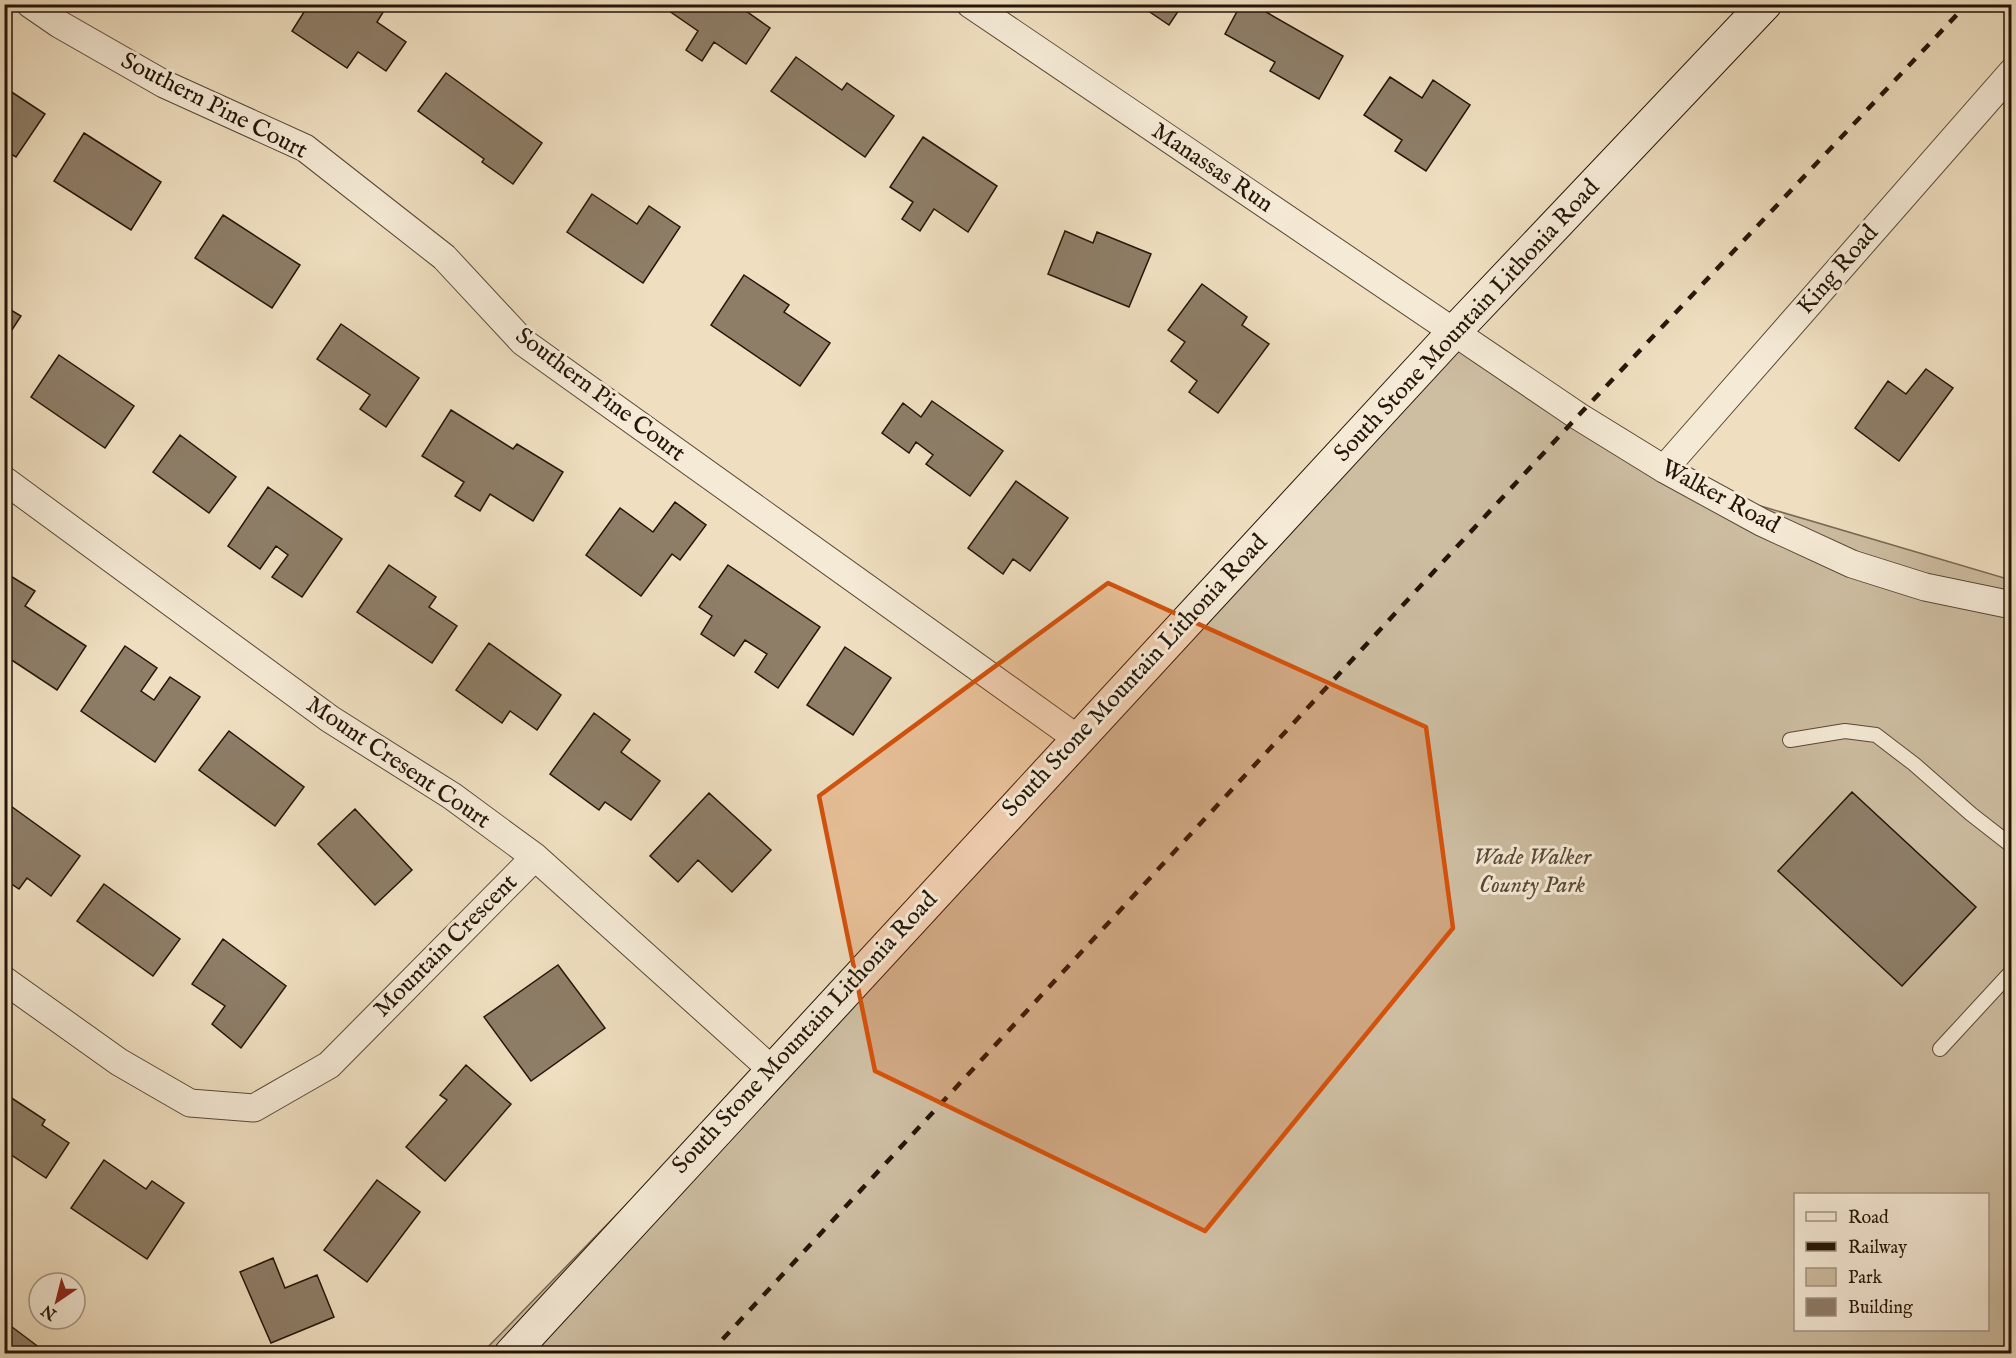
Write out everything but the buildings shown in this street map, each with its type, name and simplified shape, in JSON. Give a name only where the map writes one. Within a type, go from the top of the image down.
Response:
[{"type":"main road","name":"South Stone Mountain Lithonia Road","points":[[511,1353],[1454,332],[1765,4]]},
{"type":"street","name":"Southern Pine Court","points":[[30,4],[59,24],[164,84],[305,148],[444,256],[523,342],[1078,739]]},
{"type":"street","name":"Manassas Run","points":[[970,4],[1454,332]]},
{"type":"street","name":"King Road","points":[[1664,469],[2012,72]]},
{"type":"street","name":"Walker Road","points":[[1454,332],[1578,416],[1664,469],[1761,522],[1852,564],[1925,587],[2012,605]]},
{"type":"street","name":"Mount Cresent Court","points":[[4,480],[330,719],[452,796],[535,856],[771,1070]]},
{"type":"street","name":"Mountain Crescent","points":[[4,980],[119,1062],[190,1103],[254,1108],[329,1065],[535,856]]},
{"type":"lane","points":[[1790,740],[1845,731],[1876,735],[2012,846]]},
{"type":"lane","points":[[1940,1049],[2012,971]]},
{"type":"highlighted area","points":[[1108,583],[1426,727],[1453,928],[1205,1231],[875,1071],[819,796]]},
{"type":"green space","name":"Wade Walker County Park","points":[[1461,327],[1710,491],[2011,580],[2011,1353],[481,1354],[1285,528]]},
{"type":"railway","points":[[709,1354],[1578,416],[1967,4]]}]
